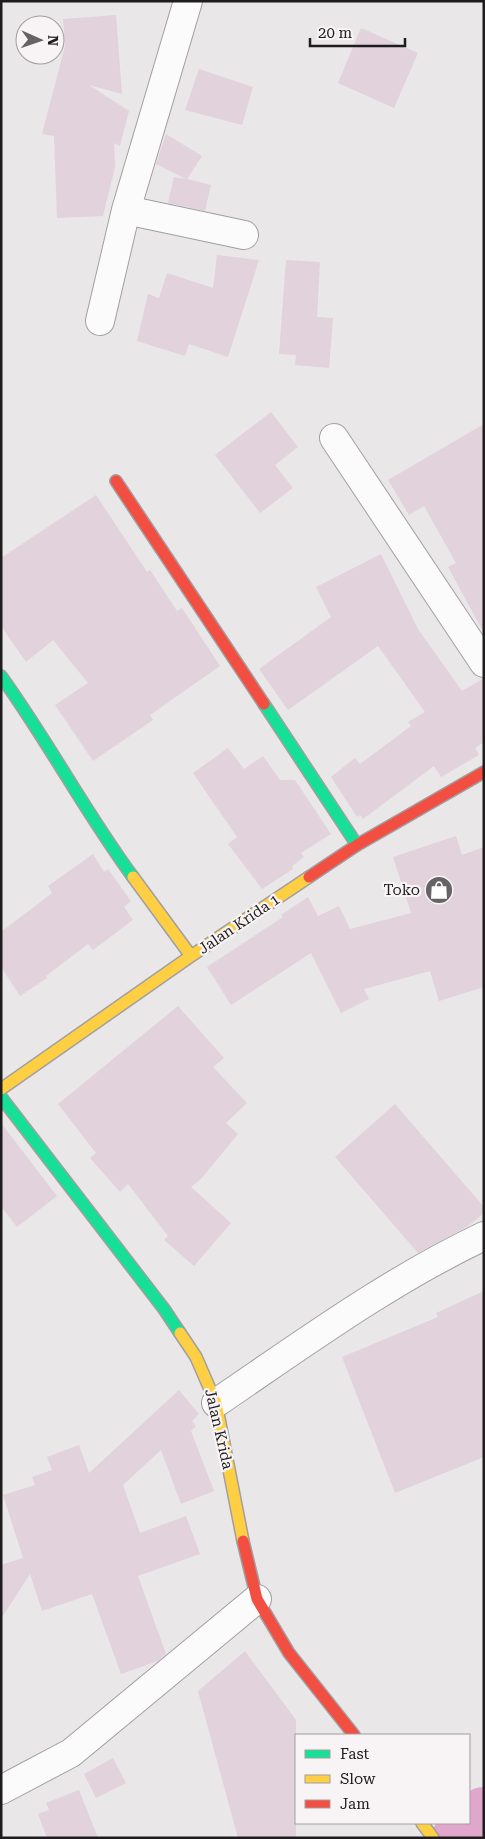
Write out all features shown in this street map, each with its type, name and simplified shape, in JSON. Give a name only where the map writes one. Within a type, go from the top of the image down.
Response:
[{"type":"street","points":[[100,321],[126,210],[188,1]]},
{"type":"street","points":[[126,210],[244,235]]},
{"type":"street","points":[[334,438],[484,664]]},
{"type":"street","points":[[116,481],[357,845]]},
{"type":"street","points":[[1,676],[31,718],[103,836],[191,956]]},
{"type":"street","name":"Jalan Krida 1","points":[[1,1088],[191,956],[357,845],[484,772]]},
{"type":"street","name":"Jalan Krida","points":[[1,1097],[164,1309],[200,1366],[216,1403],[248,1566],[257,1599],[289,1653],[353,1734]]},
{"type":"street","points":[[216,1403],[374,1298],[446,1254],[484,1236]]},
{"type":"street","points":[[1,1790],[71,1753],[257,1599]]},
{"type":"street","points":[[423,1824],[433,1838]]},
{"type":"building","points":[[116,15],[122,94],[89,85],[129,111],[120,146],[114,143],[115,167],[103,216],[57,218],[54,136],[42,134],[60,65],[65,65],[65,19]]},
{"type":"building","points":[[361,28],[418,53],[394,108],[338,83]]},
{"type":"building","points":[[199,69],[253,87],[242,125],[185,110]]},
{"type":"building","points":[[166,134],[202,156],[187,179],[211,185],[205,211],[168,203],[174,177],[186,179],[156,164]]},
{"type":"building","points":[[217,255],[259,260],[228,357],[189,344],[185,356],[137,341],[148,294],[159,298],[167,273],[213,288]]},
{"type":"building","points":[[286,260],[320,262],[317,317],[333,318],[329,368],[295,365],[296,355],[279,354]]},
{"type":"building","points":[[271,412],[298,447],[275,465],[293,488],[260,513],[215,455]]},
{"type":"building","points":[[484,424],[484,633],[448,567],[456,563],[424,506],[409,515],[388,480]]},
{"type":"building","points":[[96,495],[147,572],[150,570],[177,611],[182,608],[220,666],[150,715],[153,720],[93,761],[55,705],[88,683],[53,640],[26,662],[1,626],[1,558]]},
{"type":"building","points":[[381,554],[418,629],[462,691],[484,678],[484,742],[475,748],[479,755],[441,777],[434,766],[363,819],[360,815],[357,817],[331,777],[355,758],[360,764],[411,726],[408,722],[425,712],[378,646],[288,710],[259,669],[331,617],[316,587]]},
{"type":"building","points":[[228,748],[244,769],[263,756],[280,780],[295,780],[331,834],[301,853],[304,857],[292,866],[293,869],[262,889],[228,844],[237,837],[193,773]]},
{"type":"building","points":[[456,836],[462,855],[484,847],[484,987],[439,1001],[430,971],[364,989],[369,999],[341,1013],[311,953],[231,1005],[207,967],[283,917],[281,915],[308,897],[318,916],[339,906],[350,929],[411,913],[393,857]]},
{"type":"building","points":[[93,854],[104,872],[108,869],[131,901],[124,907],[133,920],[93,950],[88,944],[46,976],[47,978],[20,996],[1,967],[1,932],[52,893],[48,886]]},
{"type":"building","points":[[178,1006],[224,1058],[213,1067],[247,1103],[226,1123],[238,1134],[201,1179],[191,1187],[231,1223],[194,1266],[164,1240],[168,1236],[128,1184],[120,1192],[90,1158],[96,1153],[58,1104]]},
{"type":"building","points":[[395,1104],[484,1207],[484,1213],[468,1226],[418,1253],[335,1157]]},
{"type":"building","points":[[1,1123],[57,1196],[17,1227],[1,1206]]},
{"type":"building","points":[[484,1291],[484,1457],[395,1493],[342,1357],[438,1317],[436,1313]]},
{"type":"building","points":[[179,1390],[199,1414],[192,1421],[196,1426],[191,1431],[214,1491],[181,1504],[161,1450],[123,1485],[140,1533],[186,1516],[200,1554],[138,1576],[166,1654],[158,1661],[121,1674],[92,1594],[42,1611],[30,1574],[1,1619],[1,1565],[23,1558],[3,1495],[35,1485],[32,1477],[52,1470],[47,1457],[79,1445],[89,1473]]},
{"type":"building","points":[[245,1651],[296,1720],[296,1838],[238,1838],[198,1691]]},
{"type":"building","points":[[113,1758],[126,1783],[96,1798],[84,1774]]},
{"type":"building","points":[[79,1790],[98,1838],[47,1838],[38,1814],[49,1810],[46,1803]]},
{"type":"waterway","points":[[461,1838],[484,1816]]},
{"type":"traffic: fast","points":[[1,676],[133,877]]},
{"type":"traffic: fast","points":[[264,704],[357,845]]},
{"type":"traffic: fast","points":[[1,1097],[164,1309],[180,1333]]},
{"type":"traffic: slow","points":[[133,877],[191,956]]},
{"type":"traffic: slow","points":[[1,1089],[191,956],[309,877]]},
{"type":"traffic: slow","points":[[180,1333],[196,1357],[216,1403],[243,1541]]},
{"type":"traffic: slow","points":[[423,1824],[433,1838]]},
{"type":"traffic: jam","points":[[116,481],[264,704]]},
{"type":"traffic: jam","points":[[309,877],[357,845],[484,772]]},
{"type":"traffic: jam","points":[[243,1541],[257,1599],[289,1653],[353,1734]]},
{"type":"place","name":"Toko","points":[[439,890]]}]
